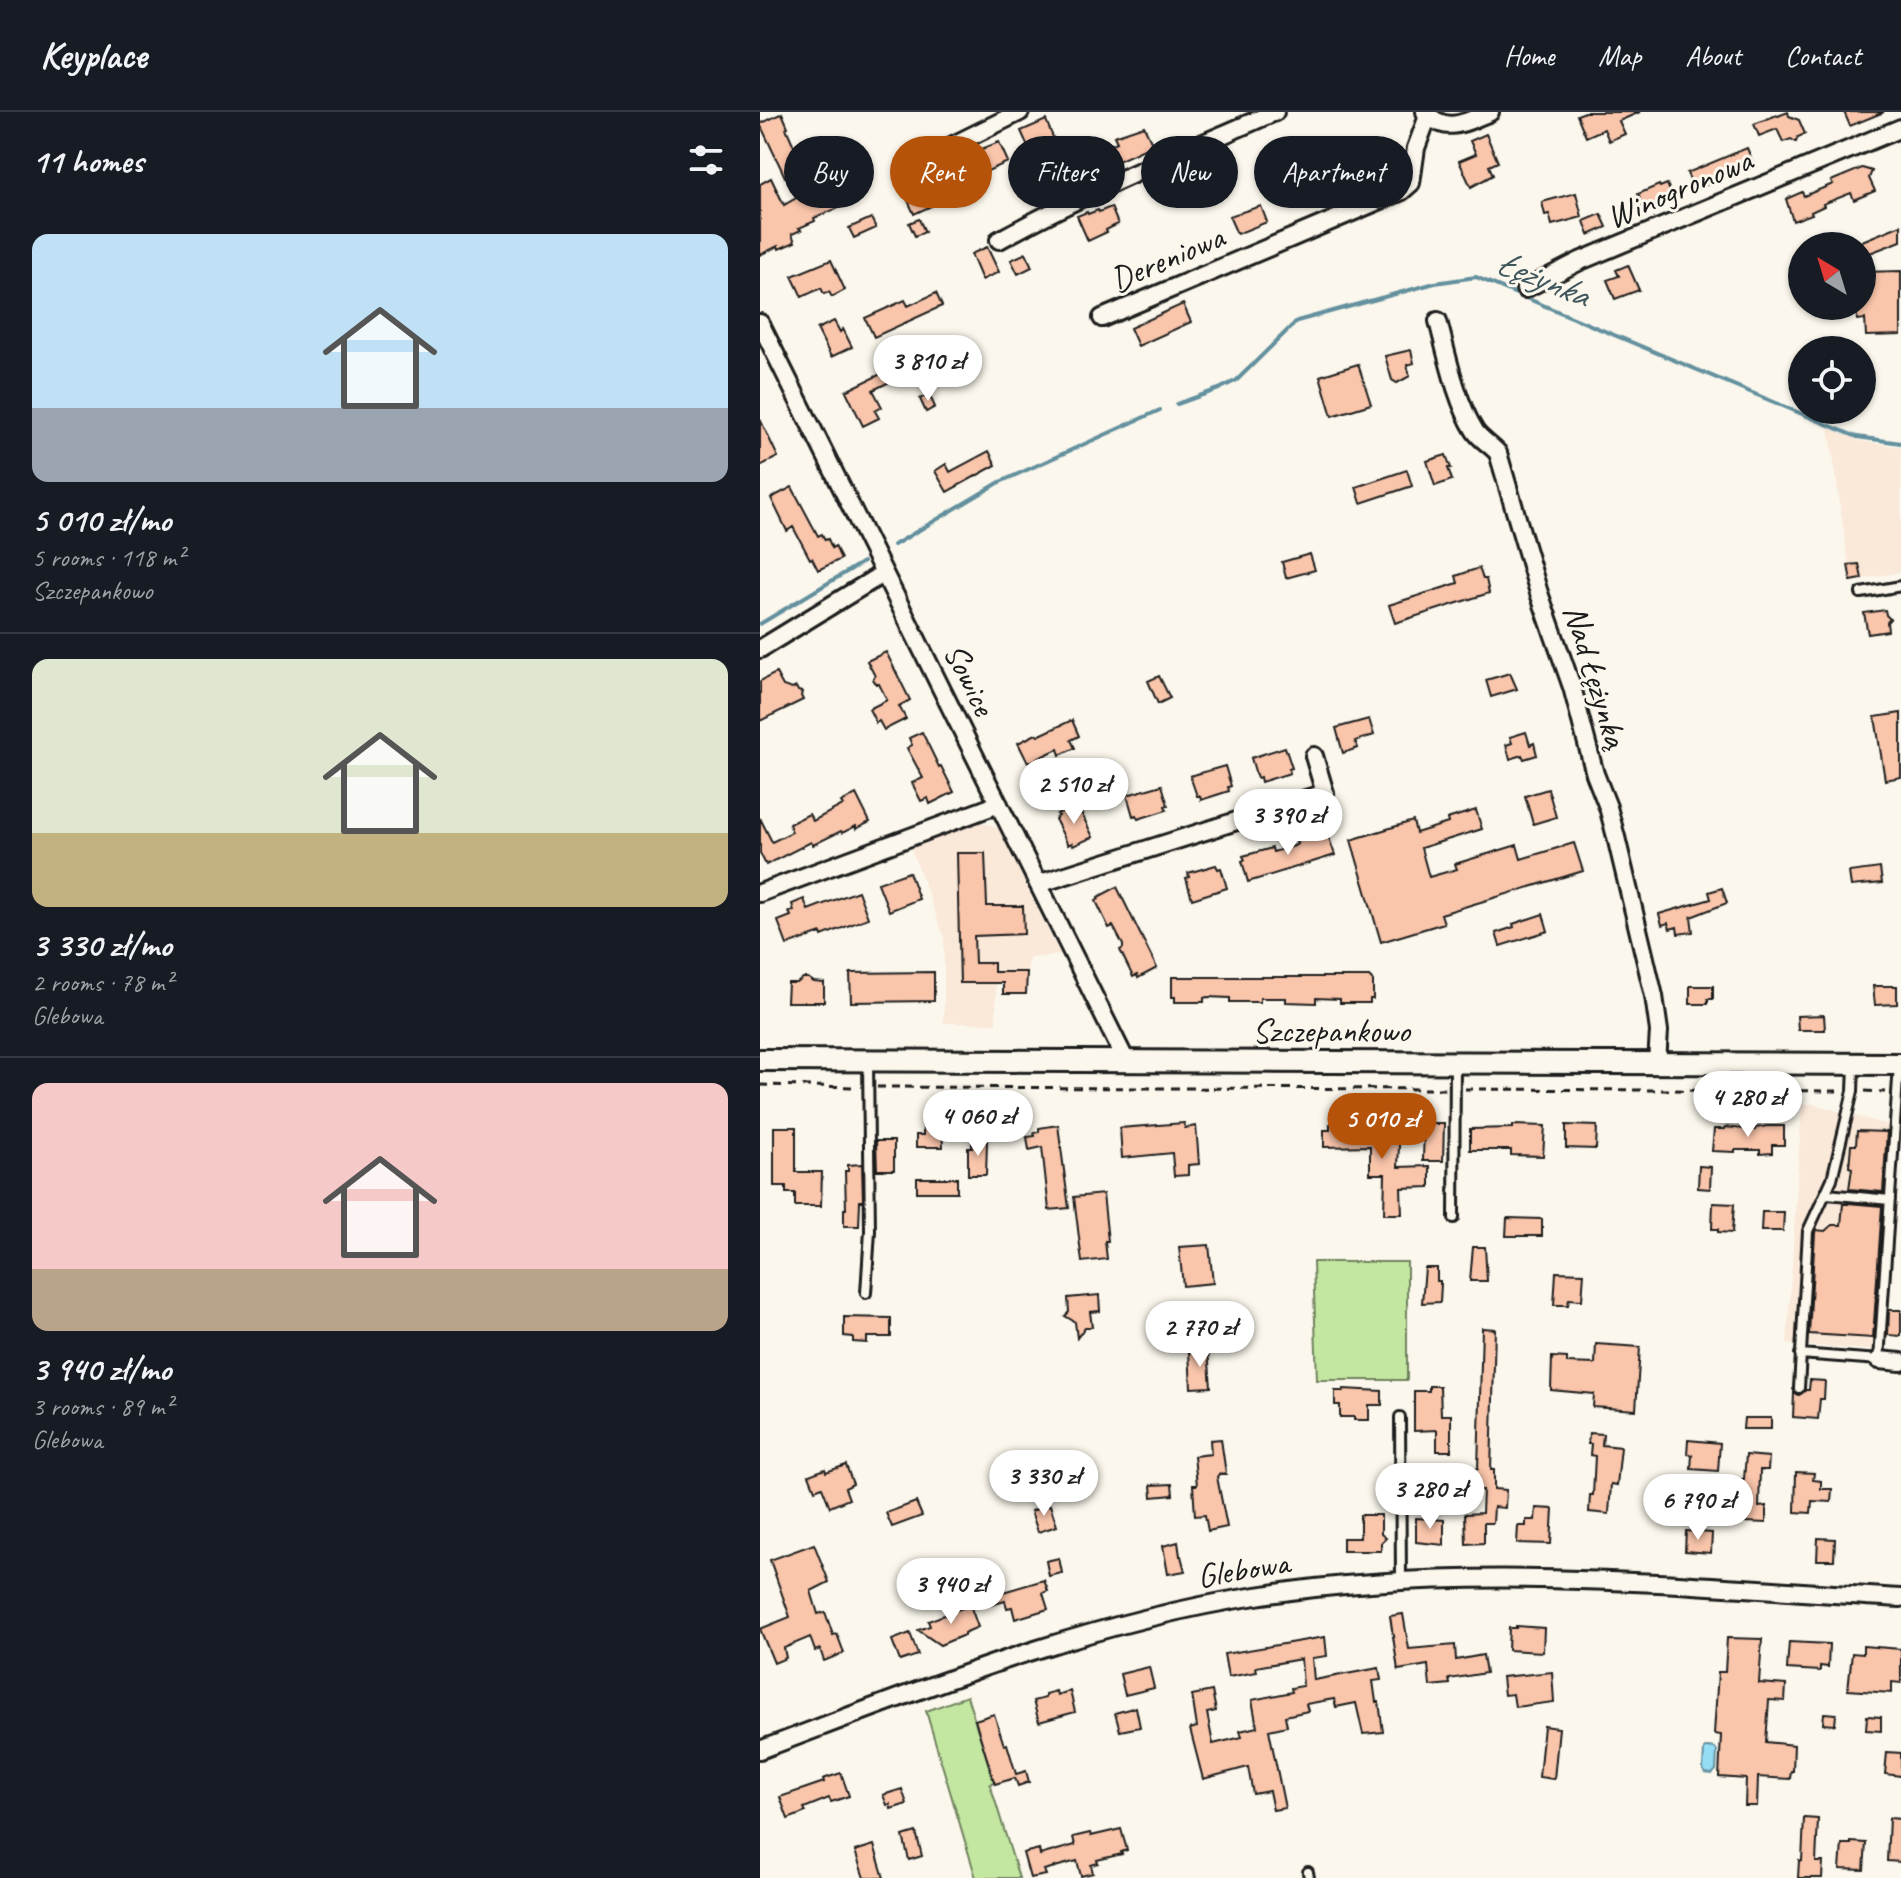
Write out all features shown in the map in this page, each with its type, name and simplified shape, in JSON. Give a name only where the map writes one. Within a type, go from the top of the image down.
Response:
[{"type":"street","points":[[971,136],[1020,112]]},
{"type":"street","points":[[999,240],[1140,171],[1275,112]]},
{"type":"street","name":"Dereniowa","points":[[1102,318],[1402,191],[1411,183],[1416,148],[1426,114],[1438,123],[1457,125],[1490,112]]},
{"type":"street","name":"Winogronowa","points":[[1525,289],[1580,261],[1901,128]]},
{"type":"street","name":"Nad Łężynką","points":[[1438,321],[1453,380],[1476,433],[1498,453],[1539,593],[1572,687],[1595,774],[1608,807],[1654,996],[1659,1031],[1657,1063]]},
{"type":"street","name":"Sowice","points":[[760,323],[1126,1061]]},
{"type":"street","points":[[760,649],[884,573]]},
{"type":"street","points":[[1038,884],[1325,793],[1314,756]]},
{"type":"street","points":[[760,893],[999,804]]},
{"type":"street","name":"Szczepankowo","points":[[760,1060],[1900,1064]]},
{"type":"street","points":[[1879,1360],[1901,1362]]},
{"type":"street","name":"Glebowa","points":[[760,1750],[987,1665],[1107,1628],[1254,1596],[1401,1581],[1460,1579],[1572,1580],[1901,1598]]},
{"type":"lane","points":[[1861,593],[1901,586]]},
{"type":"lane","points":[[866,1293],[870,1231],[868,1060]]},
{"type":"lane","points":[[1454,1218],[1455,1062]]},
{"type":"lane","points":[[1799,1388],[1808,1231],[1827,1194],[1848,1116],[1854,1064]]},
{"type":"lane","points":[[1800,1354],[1879,1360],[1900,1064]]},
{"type":"lane","points":[[1827,1194],[1890,1200]]},
{"type":"lane","points":[[1400,1417],[1401,1581]]},
{"type":"path","points":[[760,1085],[1897,1092]]},
{"type":"shaded area","points":[[1829,428],[1860,441],[1901,447],[1901,572],[1851,581]]},
{"type":"shaded area","points":[[980,822],[998,828],[1060,955],[1029,958],[1027,972],[996,971],[996,1023],[944,1023],[944,937],[911,848]]},
{"type":"shaded area","points":[[1802,1104],[1813,1104],[1898,1128],[1885,1351],[1787,1344]]},
{"type":"green space","points":[[1313,1262],[1407,1262],[1407,1380],[1317,1380]]},
{"type":"green space","points":[[967,1696],[1019,1878],[976,1878],[926,1711]]},
{"type":"water","points":[[1707,1747],[1717,1751],[1716,1770],[1712,1774],[1705,1773],[1703,1769],[1704,1749]]},
{"type":"building","points":[[1585,112],[1640,112],[1619,121],[1625,134],[1609,141],[1604,129],[1586,137],[1577,115]]},
{"type":"building","points":[[1788,112],[1789,116],[1799,120],[1805,134],[1798,137],[1796,142],[1791,139],[1783,142],[1777,129],[1759,136],[1754,124]]},
{"type":"building","points":[[1844,112],[1884,112],[1850,126]]},
{"type":"building","points":[[782,113],[790,136],[784,136],[784,175],[760,124]]},
{"type":"building","points":[[1046,120],[1052,136],[1023,136],[1021,131]]},
{"type":"building","points":[[1144,126],[1149,136],[1141,136],[1141,150],[1125,158],[1125,136],[1114,136]]},
{"type":"building","points":[[1486,134],[1498,162],[1489,166],[1493,175],[1471,187],[1459,161],[1476,154],[1470,141]]},
{"type":"building","points":[[999,142],[1008,162],[992,169],[992,145]]},
{"type":"building","points":[[1747,148],[1754,165],[1694,190],[1687,173]]},
{"type":"building","points":[[1862,168],[1872,171],[1869,178],[1875,191],[1854,200],[1851,193],[1793,221],[1786,199],[1802,192],[1804,196]]},
{"type":"building","points":[[771,178],[784,208],[838,208],[799,228],[801,230],[792,234],[795,242],[760,255],[760,184]]},
{"type":"building","points":[[1667,184],[1673,198],[1644,211],[1638,204],[1638,194]]},
{"type":"building","points":[[1576,193],[1582,217],[1552,225],[1549,214],[1545,215],[1542,202]]},
{"type":"building","points":[[911,208],[927,208],[914,214]]},
{"type":"building","points":[[1111,208],[1118,224],[1088,241],[1077,216]]},
{"type":"building","points":[[1262,208],[1267,222],[1237,234],[1229,216]]},
{"type":"building","points":[[1601,214],[1607,227],[1589,235],[1584,221]]},
{"type":"building","points":[[871,218],[876,228],[854,238],[849,228]]},
{"type":"building","points":[[919,219],[925,232],[915,236],[909,223]]},
{"type":"building","points":[[1901,225],[1901,241],[1876,251],[1876,235]]},
{"type":"building","points":[[987,247],[999,272],[982,280],[971,254]]},
{"type":"building","points":[[1026,253],[1032,267],[1018,274],[1011,260]]},
{"type":"building","points":[[831,260],[845,290],[832,297],[829,292],[824,294],[821,288],[802,297],[792,276]]},
{"type":"building","points":[[1628,265],[1639,290],[1615,299],[1607,280],[1619,276],[1616,270]]},
{"type":"building","points":[[1901,271],[1901,335],[1866,336],[1865,320],[1876,320],[1876,272]]},
{"type":"building","points":[[936,293],[942,306],[874,337],[865,318],[905,300],[908,306]]},
{"type":"building","points":[[1183,304],[1191,322],[1138,346],[1130,328]]},
{"type":"building","points":[[834,321],[840,332],[843,329],[852,347],[831,357],[817,329]]},
{"type":"building","points":[[1411,350],[1414,363],[1407,365],[1410,376],[1397,383],[1392,380],[1385,356]]},
{"type":"building","points":[[928,351],[935,364],[957,353],[962,364],[924,386],[916,369],[873,390],[882,407],[875,411],[879,418],[863,426],[846,391]]},
{"type":"building","points":[[1358,364],[1371,404],[1332,416],[1320,376]]},
{"type":"building","points":[[929,394],[935,407],[926,412],[920,399]]},
{"type":"building","points":[[760,419],[778,457],[760,466]]},
{"type":"building","points":[[989,451],[996,465],[947,492],[935,471],[946,464],[950,472]]},
{"type":"building","points":[[1446,455],[1452,480],[1435,486],[1427,461]]},
{"type":"building","points":[[1407,470],[1412,486],[1361,503],[1356,487]]},
{"type":"building","points":[[792,487],[818,536],[822,534],[832,548],[835,546],[841,559],[818,570],[793,527],[787,531],[771,498]]},
{"type":"building","points":[[1310,554],[1315,570],[1286,578],[1282,562]]},
{"type":"building","points":[[1859,564],[1862,579],[1851,581],[1848,565]]},
{"type":"building","points":[[1479,568],[1483,579],[1486,579],[1489,593],[1395,623],[1389,605],[1458,583],[1456,576]]},
{"type":"building","points":[[1885,610],[1890,619],[1887,622],[1888,631],[1868,634],[1864,613]]},
{"type":"building","points":[[886,652],[910,700],[899,706],[906,719],[884,730],[879,721],[876,723],[869,709],[887,700],[873,679],[875,676],[867,661]]},
{"type":"building","points":[[776,673],[783,686],[796,687],[802,692],[803,700],[760,721],[760,681]]},
{"type":"building","points":[[1510,673],[1517,689],[1491,697],[1486,680]]},
{"type":"building","points":[[1159,676],[1170,698],[1158,704],[1148,681]]},
{"type":"building","points":[[1901,713],[1901,777],[1885,780],[1875,717]]},
{"type":"building","points":[[1369,719],[1374,735],[1355,741],[1358,748],[1343,753],[1336,728]]},
{"type":"building","points":[[1072,720],[1079,736],[1071,740],[1075,748],[1060,755],[1058,749],[1028,763],[1018,743]]},
{"type":"building","points":[[922,732],[954,792],[930,804],[928,798],[921,801],[912,783],[923,778],[907,748],[912,745],[909,738]]},
{"type":"building","points":[[1526,732],[1530,745],[1534,743],[1537,755],[1510,759],[1506,745],[1512,743],[1510,737]]},
{"type":"building","points":[[1285,747],[1292,768],[1289,769],[1290,773],[1261,782],[1251,758]]},
{"type":"building","points":[[1225,766],[1231,786],[1228,787],[1229,791],[1201,800],[1190,776]]},
{"type":"building","points":[[1162,785],[1167,810],[1138,819],[1136,815],[1133,816],[1127,795]]},
{"type":"building","points":[[1548,789],[1556,817],[1533,824],[1525,796]]},
{"type":"building","points":[[856,794],[870,822],[856,829],[856,826],[841,831],[813,845],[811,842],[766,865],[760,853],[760,818],[772,842],[792,832],[789,824],[809,814],[813,821],[843,805],[841,802]]},
{"type":"building","points":[[1077,804],[1093,837],[1073,846],[1072,843],[1068,845],[1055,819],[1059,816],[1057,814]]},
{"type":"building","points":[[1476,810],[1482,829],[1421,848],[1429,877],[1457,869],[1455,864],[1517,845],[1521,859],[1574,843],[1583,871],[1441,914],[1444,923],[1381,942],[1351,840],[1413,821],[1416,833]]},
{"type":"building","points":[[1324,832],[1335,855],[1248,882],[1243,856],[1294,846],[1296,840]]},
{"type":"building","points":[[957,853],[985,853],[987,906],[1023,906],[1024,934],[974,936],[975,963],[994,963],[994,972],[1027,972],[1026,994],[1003,994],[1003,983],[960,983]]},
{"type":"building","points":[[1216,865],[1218,869],[1221,868],[1227,888],[1192,899],[1186,878],[1189,877],[1188,873]]},
{"type":"building","points":[[1880,868],[1882,883],[1851,886],[1849,872]]},
{"type":"building","points":[[909,872],[919,899],[889,911],[878,883]]},
{"type":"building","points":[[1117,887],[1157,968],[1138,978],[1137,975],[1133,977],[1120,950],[1123,945],[1113,926],[1109,928],[1096,901]]},
{"type":"building","points":[[1722,888],[1727,903],[1691,917],[1693,932],[1678,934],[1677,927],[1670,929],[1668,923],[1662,925],[1659,914],[1711,899],[1709,892]]},
{"type":"building","points":[[858,891],[868,918],[822,936],[821,933],[787,945],[778,921],[791,916],[789,912],[794,911],[792,904],[804,899],[808,910]]},
{"type":"building","points":[[1543,914],[1548,931],[1500,946],[1496,933]]},
{"type":"building","points":[[934,972],[934,1001],[851,1002],[850,973]]},
{"type":"building","points":[[1172,977],[1369,977],[1373,981],[1373,999],[1370,1003],[1340,1003],[1340,999],[1316,998],[1316,1003],[1286,1002],[1286,998],[1230,1002],[1230,998],[1207,997],[1204,1002],[1175,1002]]},
{"type":"building","points":[[803,978],[824,983],[824,1002],[787,1002],[788,983],[797,983]]},
{"type":"building","points":[[1690,986],[1713,986],[1713,999],[1708,999],[1708,1004],[1690,1004]]},
{"type":"building","points":[[1873,986],[1897,986],[1897,1004],[1875,1005]]},
{"type":"building","points":[[1824,1015],[1825,1030],[1798,1030],[1797,1016]]},
{"type":"building","points":[[1184,1123],[1185,1128],[1196,1126],[1198,1150],[1199,1164],[1188,1165],[1188,1175],[1174,1176],[1172,1153],[1122,1158],[1120,1128]]},
{"type":"building","points":[[1330,1124],[1360,1124],[1360,1136],[1388,1135],[1388,1124],[1400,1125],[1398,1167],[1430,1166],[1430,1187],[1401,1188],[1402,1214],[1384,1214],[1385,1174],[1370,1174],[1370,1146],[1324,1147],[1324,1130],[1330,1130]]},
{"type":"building","points":[[1424,1124],[1444,1124],[1443,1161],[1423,1161]]},
{"type":"building","points":[[923,1125],[942,1125],[943,1147],[916,1147],[916,1135],[923,1135]]},
{"type":"building","points":[[1058,1125],[1069,1208],[1049,1210],[1042,1147],[1029,1150],[1027,1137],[1035,1136],[1039,1128]]},
{"type":"building","points":[[1513,1125],[1545,1126],[1543,1156],[1511,1155],[1511,1150],[1470,1150],[1470,1129],[1513,1128]]},
{"type":"building","points":[[1566,1125],[1597,1126],[1596,1149],[1566,1148]]},
{"type":"building","points":[[1784,1126],[1784,1145],[1772,1145],[1772,1153],[1760,1154],[1760,1150],[1712,1151],[1714,1129],[1755,1130]]},
{"type":"building","points":[[774,1127],[796,1127],[796,1172],[822,1172],[821,1206],[795,1206],[795,1193],[786,1193],[786,1186],[774,1186]]},
{"type":"building","points":[[1857,1131],[1887,1132],[1883,1192],[1849,1189],[1851,1145],[1856,1145]]},
{"type":"building","points":[[876,1141],[894,1141],[894,1170],[877,1170]]},
{"type":"building","points":[[972,1141],[987,1141],[986,1175],[968,1175],[968,1148],[972,1148]]},
{"type":"building","points":[[862,1164],[863,1201],[860,1201],[859,1226],[844,1226],[845,1171],[848,1171],[848,1165]]},
{"type":"building","points":[[1699,1166],[1711,1167],[1710,1189],[1698,1188]]},
{"type":"building","points":[[917,1178],[957,1178],[957,1192],[917,1192]]},
{"type":"building","points":[[1103,1194],[1107,1259],[1082,1262],[1074,1197]]},
{"type":"building","points":[[1713,1203],[1734,1204],[1732,1233],[1712,1229]]},
{"type":"building","points":[[1843,1204],[1882,1206],[1873,1338],[1809,1334],[1815,1233],[1816,1230],[1825,1231],[1832,1225],[1841,1225]]},
{"type":"building","points":[[1762,1212],[1784,1212],[1783,1231],[1761,1231]]},
{"type":"building","points":[[1507,1218],[1542,1219],[1542,1236],[1506,1236]]},
{"type":"building","points":[[1209,1245],[1213,1283],[1183,1286],[1179,1247]]},
{"type":"building","points":[[1473,1247],[1485,1247],[1487,1281],[1470,1281]]},
{"type":"building","points":[[1425,1268],[1437,1268],[1437,1281],[1441,1284],[1440,1302],[1422,1303]]},
{"type":"building","points":[[1556,1272],[1584,1273],[1582,1300],[1569,1299],[1568,1305],[1554,1305]]},
{"type":"building","points":[[1099,1295],[1100,1311],[1090,1312],[1092,1327],[1085,1327],[1077,1338],[1075,1322],[1065,1316],[1069,1312],[1068,1298]]},
{"type":"building","points":[[1206,1306],[1207,1320],[1185,1321],[1184,1308]]},
{"type":"building","points":[[1889,1310],[1901,1310],[1901,1336],[1888,1335]]},
{"type":"building","points":[[844,1317],[891,1318],[891,1337],[867,1337],[867,1343],[853,1342],[853,1337],[844,1336]]},
{"type":"building","points":[[1482,1328],[1495,1329],[1491,1470],[1494,1470],[1494,1489],[1506,1490],[1505,1508],[1494,1507],[1493,1523],[1484,1523],[1484,1543],[1466,1544],[1465,1514],[1482,1513],[1483,1490],[1458,1490],[1458,1469],[1478,1469]]},
{"type":"building","points":[[1596,1344],[1640,1347],[1636,1410],[1593,1407],[1594,1394],[1551,1390],[1552,1357],[1567,1358],[1567,1363],[1595,1364]]},
{"type":"building","points":[[1208,1350],[1211,1387],[1191,1388],[1189,1352]]},
{"type":"building","points":[[1810,1380],[1825,1381],[1818,1419],[1793,1417],[1794,1393],[1799,1395],[1809,1390]]},
{"type":"building","points":[[1429,1386],[1440,1386],[1441,1415],[1451,1415],[1451,1451],[1437,1451],[1437,1430],[1414,1431],[1414,1391],[1429,1391]]},
{"type":"building","points":[[1335,1391],[1382,1391],[1382,1405],[1369,1405],[1369,1420],[1340,1417],[1340,1405],[1335,1405]]},
{"type":"building","points":[[1744,1418],[1771,1418],[1771,1429],[1743,1429]]},
{"type":"building","points":[[1589,1433],[1603,1434],[1602,1445],[1621,1447],[1617,1485],[1611,1484],[1609,1514],[1589,1512],[1595,1456],[1590,1455]]},
{"type":"building","points":[[1221,1439],[1226,1474],[1217,1477],[1227,1527],[1208,1531],[1205,1515],[1195,1516],[1193,1485],[1197,1485],[1194,1456],[1211,1454],[1210,1440]]},
{"type":"building","points":[[1688,1440],[1720,1443],[1718,1471],[1691,1469],[1692,1455],[1687,1454]]},
{"type":"building","points":[[1746,1455],[1769,1457],[1768,1470],[1760,1470],[1759,1507],[1766,1506],[1766,1523],[1746,1522],[1747,1494],[1740,1493],[1740,1479],[1744,1479]]},
{"type":"building","points":[[846,1465],[853,1484],[845,1488],[849,1499],[830,1507],[822,1487],[815,1490],[809,1475]]},
{"type":"building","points":[[1796,1472],[1814,1473],[1813,1480],[1821,1481],[1821,1489],[1832,1489],[1831,1502],[1812,1501],[1811,1513],[1795,1512]]},
{"type":"building","points":[[1172,1484],[1173,1495],[1152,1497],[1151,1485]]},
{"type":"building","points":[[916,1502],[922,1516],[892,1527],[886,1513]]},
{"type":"building","points":[[1050,1505],[1057,1526],[1038,1532],[1031,1511]]},
{"type":"building","points":[[1536,1508],[1553,1509],[1551,1544],[1517,1543],[1518,1526],[1526,1526],[1526,1520],[1535,1520]]},
{"type":"building","points":[[1360,1515],[1381,1515],[1381,1534],[1386,1538],[1381,1543],[1381,1551],[1343,1551],[1343,1538],[1360,1538]]},
{"type":"building","points":[[1416,1518],[1444,1520],[1444,1545],[1416,1542]]},
{"type":"building","points":[[1686,1531],[1712,1533],[1711,1553],[1685,1551]]},
{"type":"building","points":[[1818,1538],[1835,1539],[1834,1560],[1817,1560]]},
{"type":"building","points":[[1178,1542],[1185,1571],[1168,1574],[1163,1546]]},
{"type":"building","points":[[814,1544],[829,1582],[811,1591],[818,1614],[825,1612],[833,1635],[837,1634],[844,1653],[824,1661],[820,1649],[815,1651],[810,1637],[784,1648],[786,1658],[774,1663],[760,1629],[790,1617],[770,1560]]},
{"type":"building","points":[[1059,1558],[1062,1573],[1049,1576],[1046,1561]]},
{"type":"building","points":[[998,1578],[1003,1592],[1044,1580],[1048,1591],[1043,1593],[1048,1609],[1015,1619],[1012,1607],[1007,1608],[1005,1601],[991,1605],[984,1583]]},
{"type":"building","points":[[970,1605],[978,1627],[964,1635],[940,1645],[918,1630],[930,1626],[928,1621]]},
{"type":"building","points":[[1403,1614],[1409,1649],[1455,1645],[1456,1660],[1483,1655],[1486,1673],[1449,1679],[1450,1684],[1430,1686],[1428,1665],[1398,1670],[1390,1616]]},
{"type":"building","points":[[1509,1628],[1544,1628],[1543,1652],[1508,1650]]},
{"type":"building","points":[[910,1633],[918,1655],[900,1661],[892,1640]]},
{"type":"building","points":[[1325,1637],[1327,1656],[1312,1658],[1314,1680],[1379,1668],[1381,1680],[1373,1681],[1383,1732],[1363,1734],[1356,1703],[1336,1707],[1334,1699],[1306,1704],[1308,1711],[1285,1716],[1287,1726],[1269,1730],[1285,1808],[1273,1810],[1269,1791],[1253,1794],[1248,1767],[1203,1779],[1190,1729],[1197,1727],[1192,1695],[1212,1691],[1216,1711],[1207,1713],[1213,1744],[1242,1737],[1240,1731],[1257,1727],[1252,1700],[1292,1692],[1291,1688],[1303,1686],[1301,1659],[1256,1667],[1257,1672],[1228,1677],[1224,1654]]},
{"type":"building","points":[[1727,1638],[1762,1639],[1759,1683],[1786,1685],[1785,1701],[1769,1700],[1766,1742],[1794,1745],[1793,1771],[1790,1779],[1758,1777],[1757,1806],[1745,1806],[1746,1779],[1719,1777],[1721,1735],[1714,1734],[1718,1672],[1725,1672]]},
{"type":"building","points":[[1789,1642],[1829,1644],[1828,1667],[1820,1666],[1820,1671],[1787,1669]]},
{"type":"building","points":[[1863,1646],[1901,1649],[1901,1683],[1892,1682],[1892,1693],[1848,1690],[1852,1653],[1863,1654]]},
{"type":"building","points":[[1149,1667],[1154,1688],[1125,1695],[1120,1674]]},
{"type":"building","points":[[1552,1672],[1554,1702],[1515,1707],[1513,1694],[1504,1695],[1502,1677]]},
{"type":"building","points":[[1056,1691],[1057,1695],[1070,1691],[1075,1712],[1039,1722],[1033,1701]]},
{"type":"building","points":[[1136,1707],[1140,1727],[1120,1731],[1115,1713]]},
{"type":"building","points":[[1824,1713],[1836,1714],[1835,1725],[1823,1724]]},
{"type":"building","points":[[994,1714],[1016,1774],[1026,1771],[1029,1782],[1018,1786],[1015,1778],[995,1784],[975,1720]]},
{"type":"building","points":[[1867,1716],[1881,1717],[1881,1731],[1866,1730]]},
{"type":"building","points":[[1544,1726],[1559,1728],[1554,1779],[1539,1777]]},
{"type":"building","points":[[1887,1752],[1901,1753],[1901,1776],[1885,1774]]},
{"type":"building","points":[[841,1773],[849,1796],[831,1802],[829,1798],[804,1808],[806,1812],[788,1819],[780,1797]]},
{"type":"building","points":[[902,1789],[907,1804],[891,1809],[883,1795]]},
{"type":"building","points":[[1804,1818],[1818,1819],[1816,1862],[1823,1862],[1822,1878],[1798,1878]]},
{"type":"building","points":[[1889,1818],[1901,1819],[1901,1862],[1887,1861]]},
{"type":"building","points":[[1121,1829],[1127,1850],[1097,1860],[1098,1863],[1091,1865],[1093,1873],[1081,1876],[1077,1861],[1044,1870],[1046,1875],[1030,1878],[1023,1853],[1039,1849],[1040,1855],[1075,1845],[1073,1837]]},
{"type":"building","points":[[916,1832],[922,1856],[909,1860],[903,1836]]},
{"type":"building","points":[[1866,1843],[1864,1870],[1840,1869],[1842,1844]]},
{"type":"building","points":[[874,1845],[884,1878],[864,1878],[855,1851]]},
{"type":"waterway","name":"Łężynka","points":[[1177,404],[1237,380],[1297,321],[1435,283],[1476,277],[1857,437],[1901,443]]},
{"type":"waterway","name":"Łężynka","points":[[894,545],[1000,482],[1160,410]]},
{"type":"waterway","name":"Łężynka","points":[[760,624],[863,562]]}]
